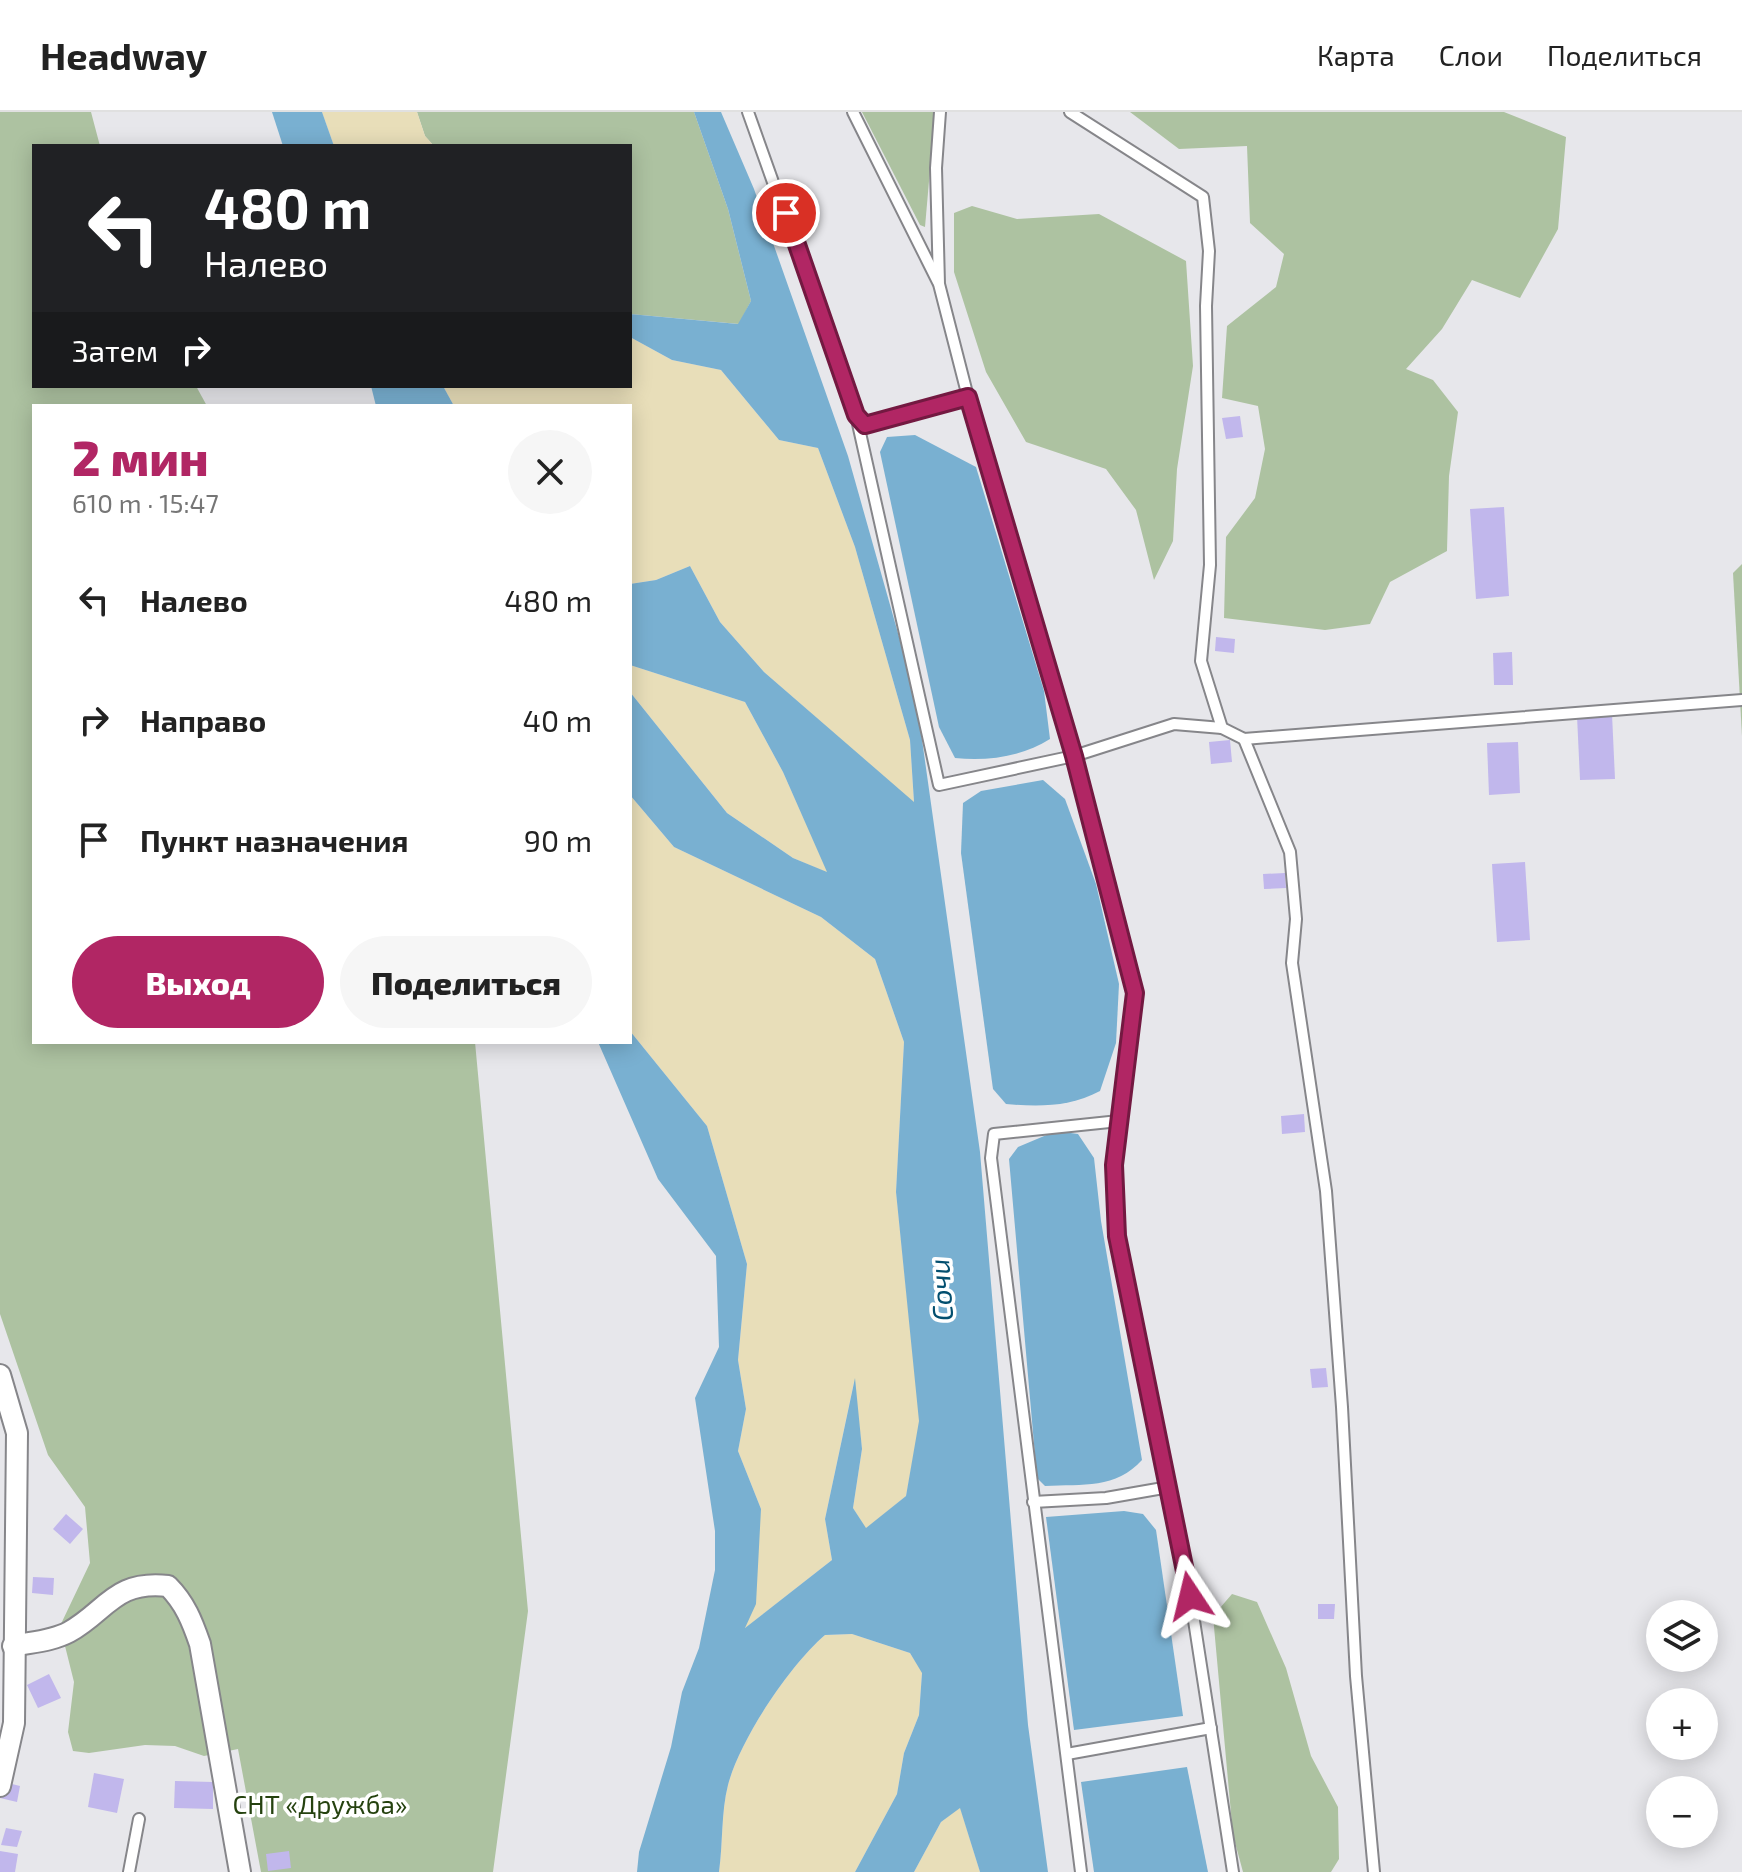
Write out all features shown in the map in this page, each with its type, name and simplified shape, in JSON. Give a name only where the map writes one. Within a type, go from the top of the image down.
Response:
[{"type":"street","points":[[0,1375],[17,1433],[14,1723],[0,1786]]},
{"type":"street","points":[[13,1646],[55,1638],[72,1631],[107,1600],[142,1585],[168,1586],[188,1609],[200,1644],[240,1872]]},
{"type":"lane","points":[[748,112],[856,415],[939,785],[1074,756],[1174,724],[1222,728],[1244,739],[1742,700]]},
{"type":"lane","points":[[853,112],[939,284],[968,397],[1074,756],[1135,993],[1114,1165],[1117,1236],[1186,1569],[1233,1872]]},
{"type":"lane","points":[[939,284],[936,168],[940,112]]},
{"type":"lane","points":[[1071,112],[1203,197],[1209,251],[1206,306],[1210,565],[1201,661],[1222,728]]},
{"type":"lane","points":[[856,415],[865,425],[968,397]]},
{"type":"lane","points":[[1244,739],[1290,852],[1296,919],[1292,963],[1326,1191],[1342,1407],[1356,1676],[1374,1872]]},
{"type":"lane","points":[[1081,1872],[991,1158],[994,1134],[1119,1121]]},
{"type":"lane","points":[[1033,1502],[1106,1498],[1169,1487]]},
{"type":"lane","points":[[1067,1754],[1211,1728]]},
{"type":"lane","points":[[129,1872],[139,1819]]},
{"type":"green space","name":"СНТ «Дружба»","points":[[0,112],[91,112],[99,144],[32,144],[32,388],[197,388],[206,404],[32,404],[32,1044],[475,1044],[528,1611],[493,1872],[261,1872],[238,1749],[204,1756],[175,1746],[145,1745],[89,1753],[73,1751],[68,1732],[74,1682],[60,1626],[90,1563],[85,1507],[48,1455],[0,1314]]},
{"type":"green space","points":[[417,112],[694,112],[728,209],[751,301],[739,324],[632,314],[632,144],[432,144],[425,136]]},
{"type":"green space","points":[[862,112],[935,112],[925,227],[920,225]]},
{"type":"green space","points":[[1130,112],[1504,112],[1566,137],[1558,229],[1520,298],[1472,280],[1442,329],[1406,369],[1433,380],[1458,412],[1449,476],[1447,551],[1390,582],[1370,624],[1325,630],[1224,618],[1226,537],[1255,498],[1265,449],[1258,406],[1222,398],[1227,326],[1276,287],[1284,254],[1250,223],[1247,146],[1179,149]]},
{"type":"green space","points":[[972,206],[1017,219],[1099,214],[1186,261],[1193,366],[1177,469],[1173,541],[1154,580],[1136,510],[1106,469],[1026,442],[986,372],[954,272],[954,213]]},
{"type":"green space","points":[[1742,564],[1742,736],[1733,573]]},
{"type":"green space","points":[[1232,1594],[1257,1602],[1286,1668],[1311,1756],[1338,1807],[1339,1859],[1331,1872],[1243,1872],[1233,1835],[1213,1616]]},
{"type":"sand","points":[[322,112],[417,112],[425,136],[432,144],[333,144]]},
{"type":"sand","points":[[632,338],[672,360],[721,370],[779,440],[818,448],[855,547],[910,740],[914,803],[764,672],[720,622],[690,566],[656,580],[632,584],[632,404],[453,404],[444,388],[632,388]]},
{"type":"sand","points":[[632,666],[745,702],[783,772],[828,873],[793,858],[727,813],[632,694]]},
{"type":"sand","points":[[632,797],[674,847],[821,917],[875,959],[904,1042],[896,1192],[920,1422],[906,1496],[866,1529],[853,1508],[862,1449],[854,1382],[825,1519],[832,1560],[743,1630],[761,1509],[738,1451],[746,1409],[738,1360],[747,1264],[707,1126],[632,1033]]},
{"type":"sand","points":[[852,1634],[910,1653],[922,1672],[919,1715],[904,1753],[897,1794],[855,1872],[719,1872],[728,1785],[743,1746],[768,1704],[811,1648],[825,1635]]},
{"type":"sand","points":[[960,1807],[980,1872],[914,1872],[941,1822]]},
{"type":"water","points":[[272,112],[322,112],[333,144],[282,144]]},
{"type":"water","name":"Сочи","points":[[694,112],[721,112],[754,189],[848,456],[916,697],[980,1152],[1028,1725],[1048,1872],[980,1872],[960,1808],[941,1822],[914,1872],[855,1872],[897,1794],[904,1753],[919,1715],[922,1673],[910,1653],[852,1634],[825,1635],[811,1648],[768,1704],[743,1746],[728,1785],[724,1806],[719,1872],[637,1872],[639,1852],[671,1747],[682,1692],[699,1648],[715,1570],[715,1531],[695,1398],[719,1347],[716,1256],[658,1179],[599,1044],[632,1044],[632,1033],[707,1126],[747,1264],[738,1360],[746,1409],[738,1451],[761,1509],[756,1604],[745,1628],[832,1560],[825,1519],[855,1378],[862,1449],[853,1508],[866,1528],[906,1496],[919,1421],[896,1192],[904,1042],[875,959],[821,917],[674,847],[632,797],[632,694],[727,813],[793,858],[827,872],[783,772],[745,702],[632,666],[632,584],[656,580],[690,566],[720,622],[764,672],[914,802],[910,740],[855,547],[818,448],[779,440],[721,370],[672,360],[632,338],[632,314],[738,324],[751,301],[728,209]]},
{"type":"water","points":[[372,388],[444,388],[453,404],[376,404]]},
{"type":"water","points":[[915,435],[976,467],[1044,691],[1050,739],[1028,750],[992,758],[955,758],[939,727],[880,452],[887,437]]},
{"type":"water","points":[[1043,780],[1065,799],[1096,884],[1119,984],[1116,1043],[1100,1091],[1054,1105],[1006,1104],[993,1089],[961,853],[963,803],[981,791]]},
{"type":"water","points":[[1056,1131],[1078,1134],[1094,1158],[1101,1221],[1142,1460],[1121,1476],[1086,1485],[1045,1486],[1037,1478],[1009,1159],[1018,1147]]},
{"type":"water","points":[[1124,1511],[1143,1514],[1156,1530],[1183,1716],[1074,1730],[1046,1517]]},
{"type":"water","points":[[1187,1767],[1208,1872],[1094,1872],[1081,1782]]},
{"type":"building","points":[[1240,416],[1243,437],[1226,439],[1222,418]]},
{"type":"building","points":[[1504,507],[1509,596],[1476,599],[1470,509]]},
{"type":"building","points":[[1216,637],[1235,639],[1234,653],[1215,651]]},
{"type":"building","points":[[1512,652],[1513,685],[1494,685],[1493,653]]},
{"type":"building","points":[[1612,714],[1615,779],[1580,780],[1577,716]]},
{"type":"building","points":[[1230,740],[1232,762],[1211,764],[1209,742]]},
{"type":"building","points":[[1518,742],[1520,793],[1489,795],[1487,743]]},
{"type":"building","points":[[1525,862],[1530,940],[1497,942],[1492,864]]},
{"type":"building","points":[[1285,873],[1286,888],[1264,889],[1263,874]]},
{"type":"building","points":[[1304,1114],[1305,1132],[1282,1134],[1281,1116]]},
{"type":"building","points":[[1326,1368],[1328,1387],[1312,1388],[1310,1369]]},
{"type":"building","points":[[66,1514],[83,1529],[70,1544],[53,1529]]},
{"type":"building","points":[[33,1577],[54,1578],[53,1595],[32,1593]]},
{"type":"building","points":[[1318,1604],[1335,1604],[1334,1619],[1318,1619]]},
{"type":"building","points":[[49,1674],[61,1698],[38,1708],[27,1685]]},
{"type":"building","points":[[94,1773],[124,1779],[117,1813],[88,1807]]},
{"type":"building","points":[[175,1781],[213,1782],[213,1809],[174,1808]]},
{"type":"building","points":[[4,1782],[20,1786],[17,1802],[0,1798]]},
{"type":"building","points":[[6,1828],[22,1831],[17,1847],[1,1845]]},
{"type":"building","points":[[0,1851],[18,1854],[15,1872],[0,1872]]},
{"type":"building","points":[[289,1851],[291,1868],[268,1871],[266,1854]]},
{"type":"route","points":[[786,213],[856,415],[865,425],[968,397],[1074,756],[1135,993],[1114,1165],[1117,1236],[1190,1596]]}]
